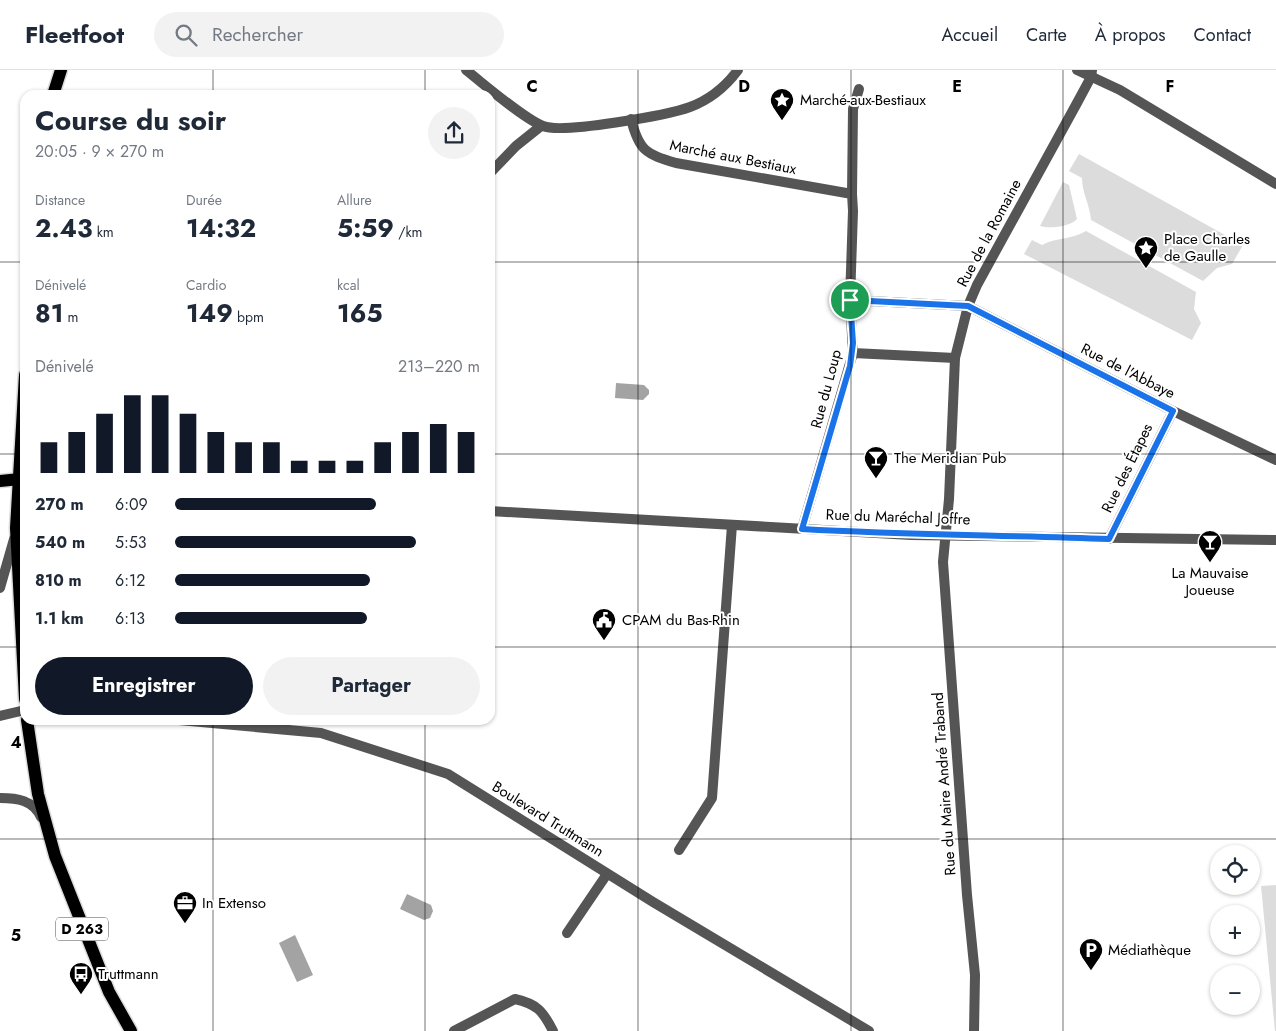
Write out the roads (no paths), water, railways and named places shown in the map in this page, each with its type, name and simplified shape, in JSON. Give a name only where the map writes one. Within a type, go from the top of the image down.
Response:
[{"type":"main road","points":[[55,90],[61,70]]},
{"type":"main road","points":[[0,481],[20,479]]},
{"type":"main road","points":[[20,497],[16,533],[20,607]]},
{"type":"main road","name":"D 263","points":[[28,725],[32,762],[44,823],[82,929],[109,992],[131,1031]]},
{"type":"street","points":[[466,70],[493,90]]},
{"type":"street","points":[[495,92],[541,126],[557,129],[574,128],[691,107],[717,91],[738,70]]},
{"type":"street","points":[[1077,70],[1091,73],[1276,184]]},
{"type":"street","name":"Rue de la Romaine","points":[[944,535],[949,499],[955,358],[968,306],[988,263],[1091,73]]},
{"type":"street","name":"Rue du Loup","points":[[802,529],[853,353],[850,300],[853,210],[853,109],[859,89]]},
{"type":"street","name":"Marché aux Bestiaux","points":[[631,119],[640,146],[661,158],[676,163],[852,194]]},
{"type":"street","points":[[495,169],[527,135],[541,126]]},
{"type":"street","points":[[850,300],[968,306]]},
{"type":"street","name":"Rue de l'Abbaye","points":[[968,306],[1173,411],[1276,460]]},
{"type":"street","points":[[853,353],[955,358]]},
{"type":"street","name":"Rue des Étapes","points":[[1109,539],[1173,411]]},
{"type":"street","name":"Rue du Maréchal Joffre","points":[[495,510],[802,529],[944,535],[1109,539],[1276,540]]},
{"type":"street","points":[[679,850],[712,798],[732,525]]},
{"type":"street","points":[[0,588],[16,533]]},
{"type":"street","name":"Rue du Maire André Traband","points":[[944,535],[945,591],[967,895],[975,975],[974,1031]]},
{"type":"street","points":[[0,716],[20,711]]},
{"type":"street","name":"Boulevard Truttmann","points":[[234,725],[321,733],[448,774],[607,874],[869,1031]]},
{"type":"street","points":[[0,798],[21,799],[32,804],[39,811],[44,823]]},
{"type":"street","points":[[566,933],[607,874]]},
{"type":"street","points":[[454,1031],[515,999],[528,1002],[544,1013],[553,1031]]},
{"type":"place","name":"Marché-aux-Bestiaux","points":[[782,121]]},
{"type":"place","name":"Place Charles de Gaulle","points":[[1146,269]]},
{"type":"place","name":"The Meridian Pub","points":[[876,479]]},
{"type":"place","name":"La Mauvaise Joueuse","points":[[1210,563]]},
{"type":"place","name":"CPAM du Bas-Rhin","points":[[604,641]]},
{"type":"place","name":"In Extenso","points":[[185,924]]},
{"type":"place","name":"Médiathèque","points":[[1091,971]]},
{"type":"place","name":"Truttmann","points":[[81,995]]}]
